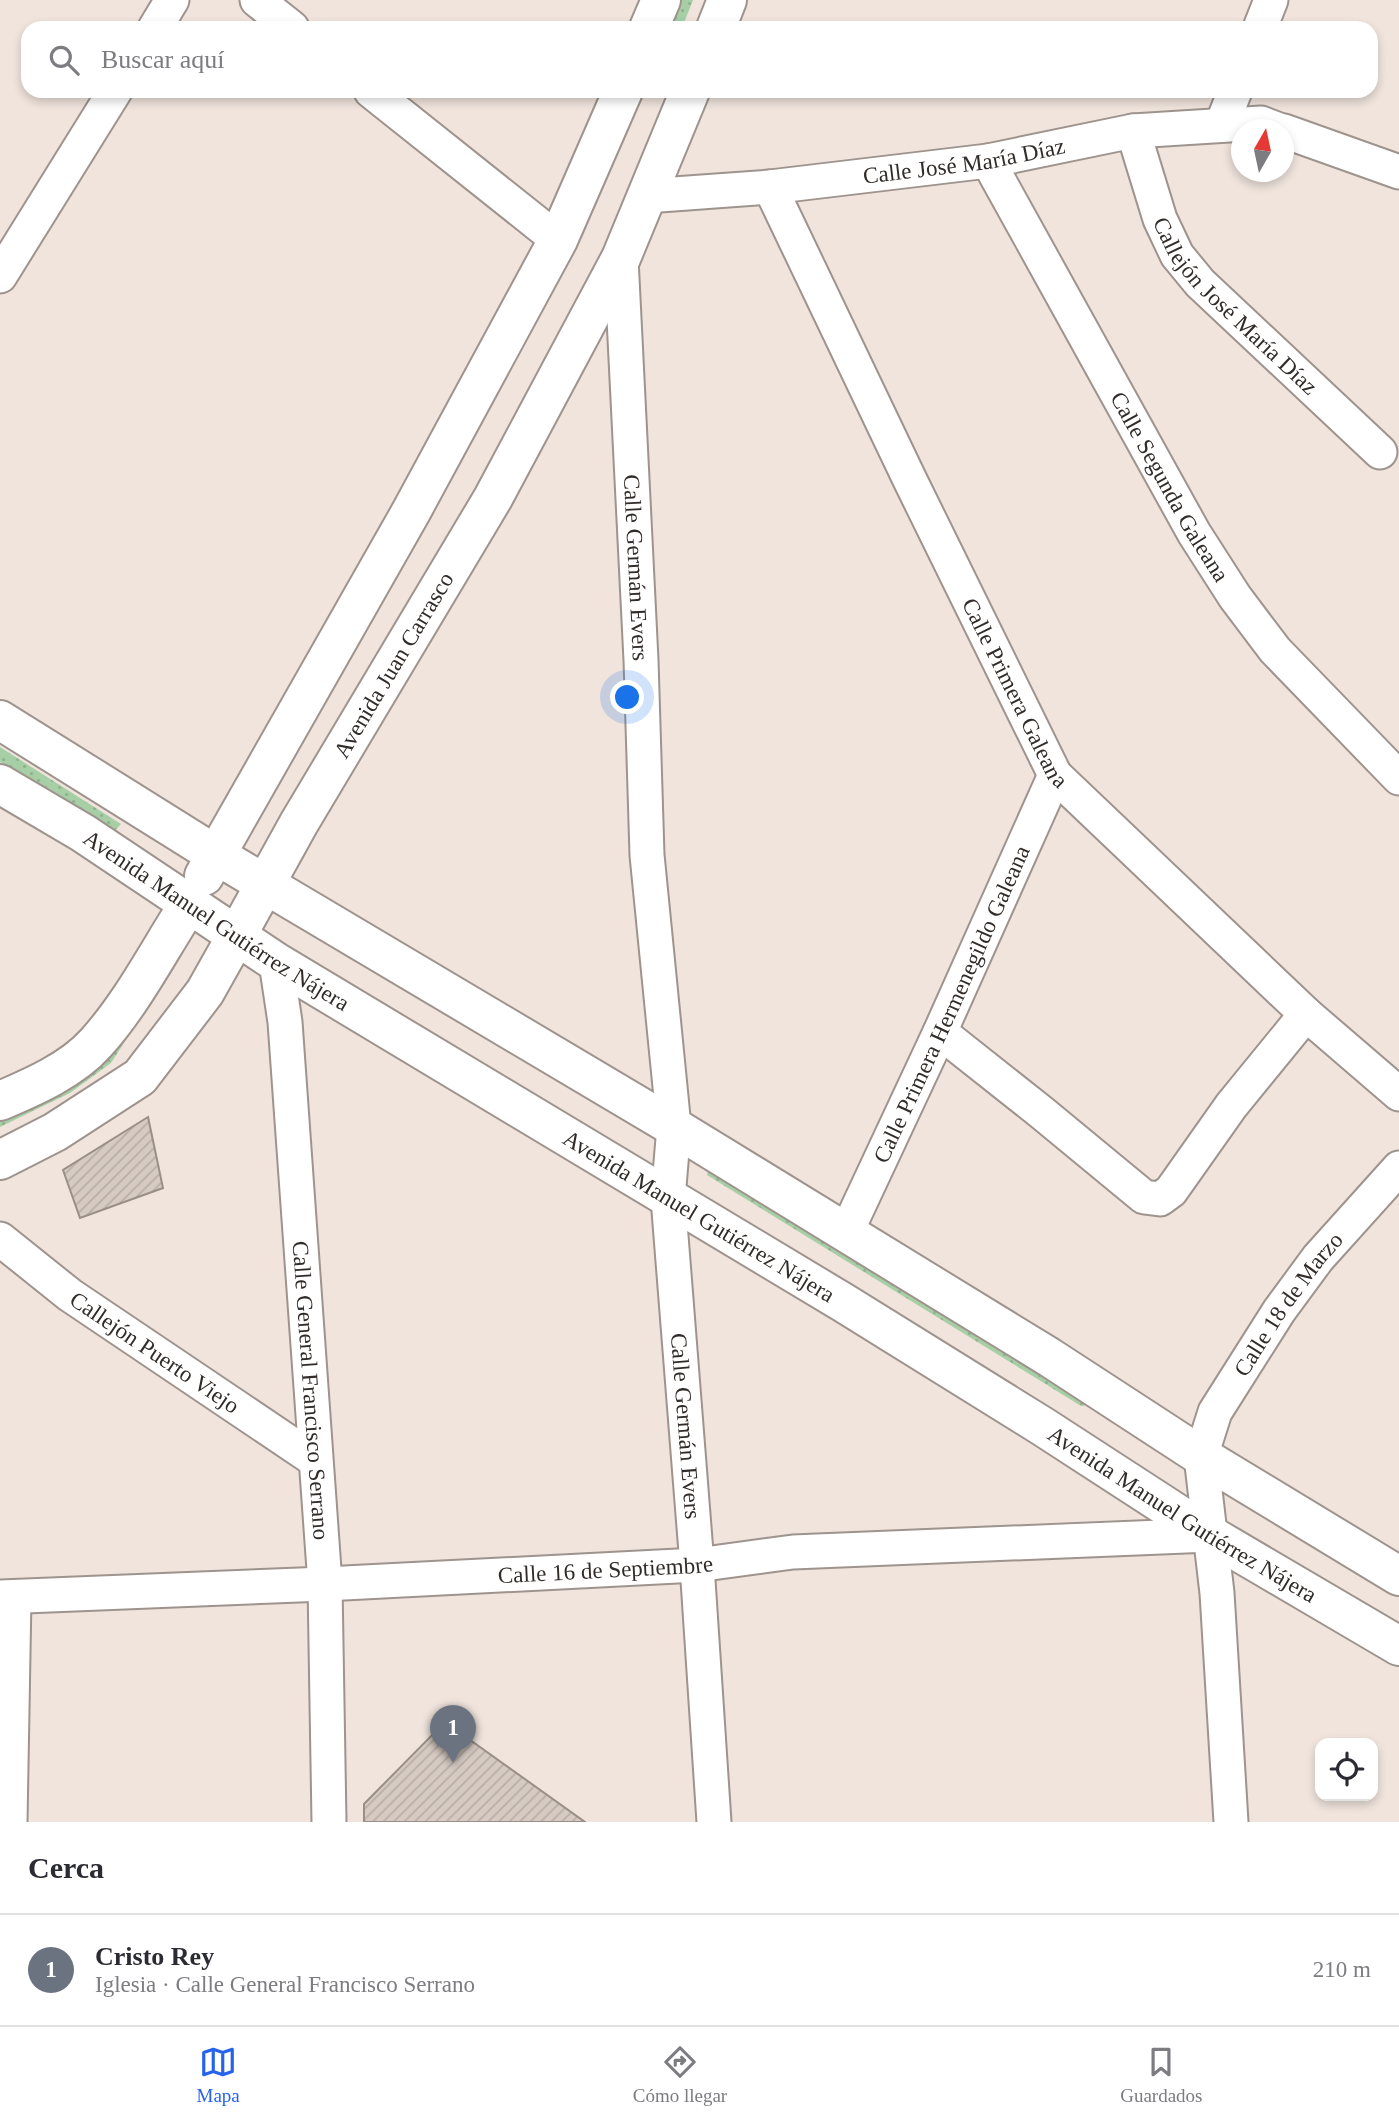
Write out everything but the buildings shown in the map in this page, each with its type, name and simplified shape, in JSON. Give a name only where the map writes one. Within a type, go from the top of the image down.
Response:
[{"type":"main road","points":[[652,21],[661,0]]},
{"type":"main road","points":[[719,21],[727,0]]},
{"type":"main road","points":[[0,1101],[65,1068],[95,1044],[124,1006],[188,904],[412,510],[558,240],[620,98]]},
{"type":"main road","name":"Avenida Juan Carrasco","points":[[0,1160],[55,1132],[140,1077],[205,992],[306,811],[493,498],[621,258],[687,98]]},
{"type":"main road","points":[[0,720],[216,855],[674,1127],[1049,1357],[1201,1456],[1399,1576]]},
{"type":"main road","name":"Avenida Manuel Gutiérrez Nájera","points":[[0,784],[83,833],[276,962],[996,1397],[1210,1535],[1399,1646]]},
{"type":"street","points":[[159,21],[172,0]]},
{"type":"street","points":[[257,0],[283,21]]},
{"type":"street","points":[[1263,21],[1271,0]]},
{"type":"street","points":[[0,276],[111,98]]},
{"type":"street","points":[[380,98],[558,240]]},
{"type":"street","points":[[1222,124],[1232,98]]},
{"type":"street","name":"Calle José María Díaz","points":[[646,196],[770,187],[988,161],[1133,131],[1231,124]]},
{"type":"street","name":"Callejón José María Díaz","points":[[1133,131],[1160,219],[1177,255],[1200,284],[1380,452]]},
{"type":"street","name":"Calle José María Díaz","points":[[1294,135],[1399,172]]},
{"type":"street","name":"Calle Segunda Galeana","points":[[988,161],[1194,533],[1235,597],[1275,650],[1399,778]]},
{"type":"street","name":"Calle Primera Galeana","points":[[770,187],[1055,775],[1306,1014],[1399,1094]]},
{"type":"street","name":"Calle Germán Evers","points":[[621,258],[641,660],[647,855],[674,1127],[668,1198],[714,1822]]},
{"type":"street","name":"Calle Primera Hermenegildo Galeana","points":[[846,1233],[1055,775]]},
{"type":"street","name":"Calle General Francisco Serrano","points":[[276,962],[285,1023],[325,1584],[329,1822]]},
{"type":"street","points":[[940,1032],[1144,1197],[1160,1199],[1171,1191],[1231,1106],[1306,1014]]},
{"type":"street","name":"Calle 18 de Marzo","points":[[1201,1456],[1215,1412],[1279,1311],[1318,1258],[1399,1168]]},
{"type":"street","name":"Callejón Puerto Viejo","points":[[0,1239],[70,1295],[315,1460]]},
{"type":"street","points":[[1201,1456],[1217,1593],[1231,1822]]},
{"type":"street","name":"Calle 16 de Septiembre","points":[[7,1597],[697,1565],[793,1552],[1210,1535]]},
{"type":"street","points":[[7,1597],[10,1822]]},
{"type":"green space","points":[[666,0],[693,0],[685,21],[657,21]]},
{"type":"green space","points":[[0,747],[121,824],[114,832],[0,762]]},
{"type":"green space","points":[[178,946],[181,955],[111,1063],[70,1093],[0,1127],[0,1110]]},
{"type":"green space","points":[[709,1165],[1094,1404],[1081,1406],[707,1175]]},
{"type":"place","name":"Cristo Rey","points":[[453,1763]]}]
